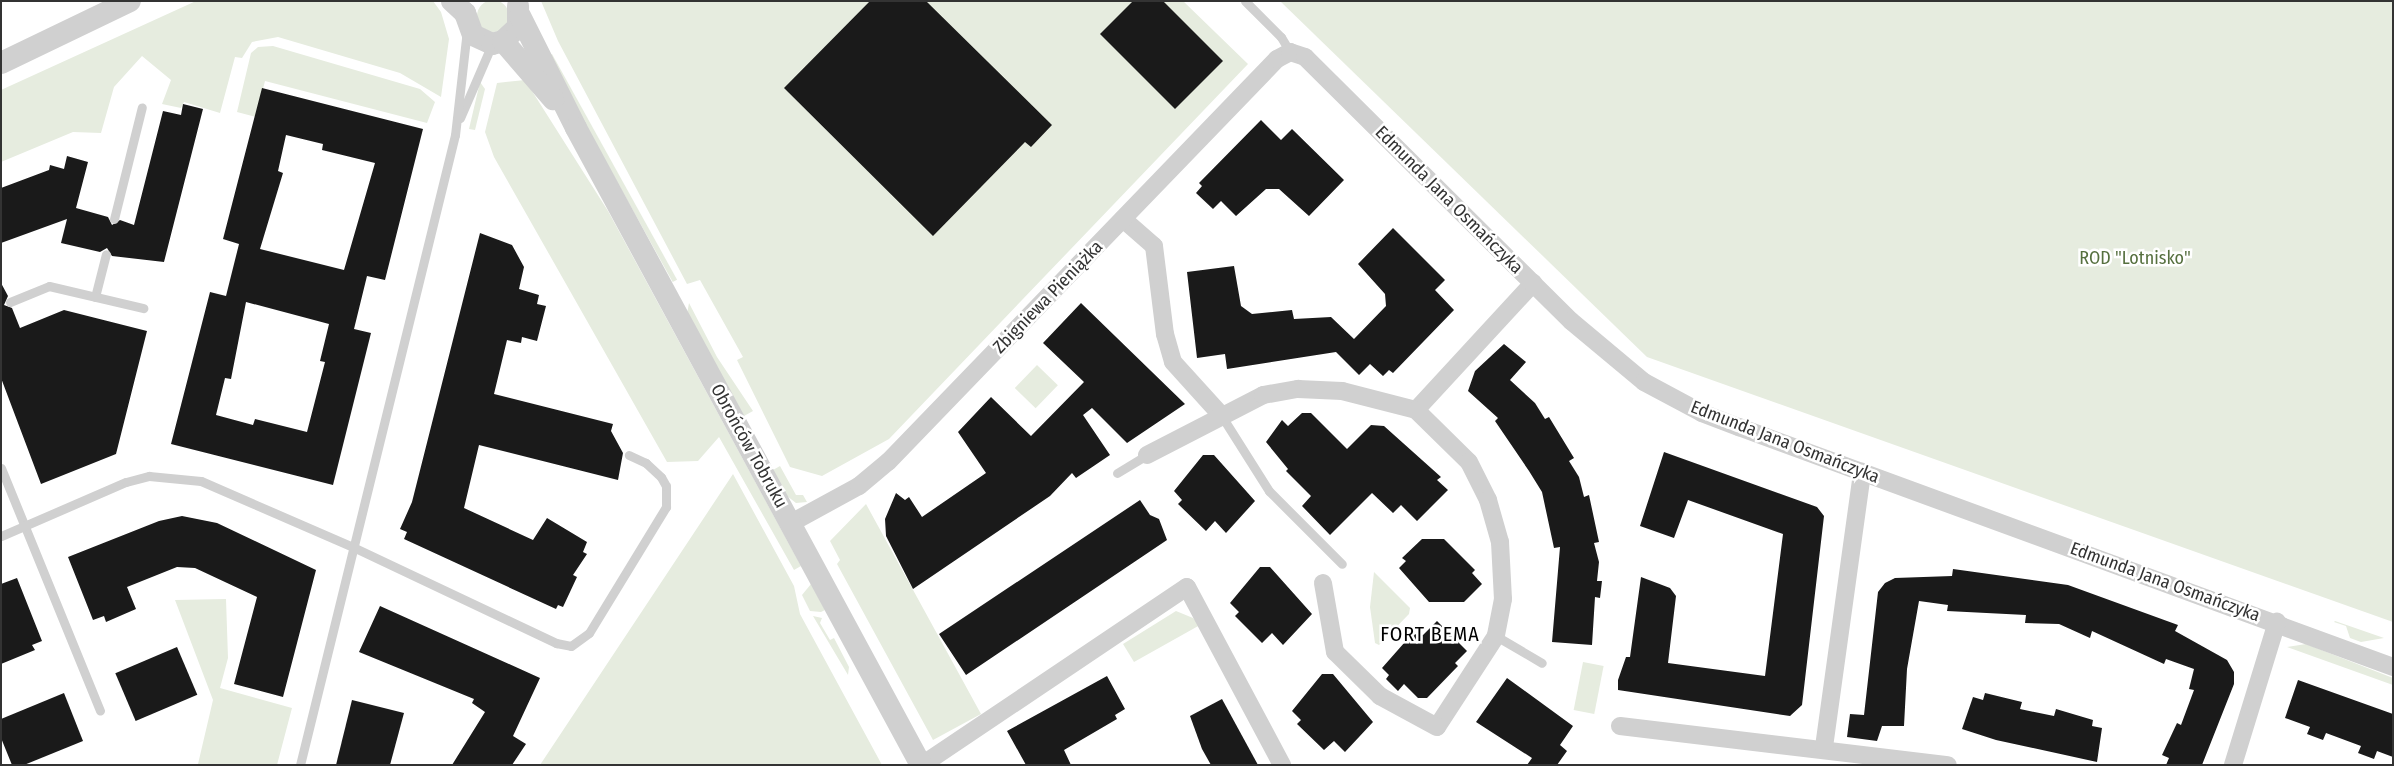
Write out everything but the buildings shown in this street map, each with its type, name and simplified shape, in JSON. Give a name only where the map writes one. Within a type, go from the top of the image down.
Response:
[{"type":"street","points":[[1,63],[130,1]]},
{"type":"street","points":[[498,42],[518,27],[518,9]]},
{"type":"street","name":"Obrońców Tobruku","points":[[518,9],[576,128],[921,765]]},
{"type":"street","name":"Obrońców Tobruku","points":[[463,10],[473,35],[498,42],[576,128]]},
{"type":"street","name":"Zbigniewa Pieniążka","points":[[791,524],[859,486],[888,462],[1277,59],[1290,52]]},
{"type":"street","name":"Edmunda Jana Osmańczyka","points":[[1290,52],[1305,57],[1606,354],[1644,382],[1702,413],[2277,622],[2393,667]]},
{"type":"street","points":[[1123,219],[1154,246],[1165,334],[1173,362],[1221,415]]},
{"type":"street","points":[[1416,410],[1533,282]]},
{"type":"street","points":[[1147,455],[1182,440],[1221,415],[1263,396],[1298,389],[1342,391],[1416,410],[1468,462],[1488,500],[1500,551],[1503,599],[1496,636],[1437,727],[1380,696],[1335,652],[1323,583]]},
{"type":"street","points":[[1824,748],[1862,472]]},
{"type":"street","points":[[921,765],[1187,587],[1282,765]]},
{"type":"street","points":[[2233,765],[2277,622]]},
{"type":"street","points":[[1620,726],[1824,748],[1948,765]]},
{"type":"lane","name":"Edmunda Jana Osmańczyka","points":[[1245,1],[1281,37],[1290,52]]},
{"type":"lane","points":[[300,765],[456,126],[463,10]]},
{"type":"lane","points":[[456,126],[498,42]]},
{"type":"lane","points":[[114,219],[142,107]]},
{"type":"lane","points":[[95,297],[106,254]]},
{"type":"lane","points":[[10,302],[49,286],[143,308]]},
{"type":"lane","points":[[1221,415],[1269,491],[1342,564]]},
{"type":"lane","points":[[1,536],[126,482],[150,476],[176,477],[228,492],[352,547],[556,643],[576,645],[589,633],[666,507],[666,486],[661,477],[646,463],[629,455]]},
{"type":"lane","points":[[1118,473],[1147,455]]},
{"type":"lane","points":[[1,468],[100,710]]},
{"type":"lane","points":[[1496,636],[1542,663]]},
{"type":"green space","points":[[493,0],[499,1],[504,5],[508,10],[508,22],[504,27],[499,31],[493,32],[487,31],[482,27],[478,22],[477,16],[478,10],[482,5],[487,1]]},
{"type":"green space","points":[[196,1],[433,1],[441,12],[449,39],[441,97],[400,73],[278,37],[252,42],[242,58],[235,57],[220,113],[184,102],[181,108],[162,104],[171,80],[142,56],[114,87],[101,133],[73,132],[1,162],[1,90]]},
{"type":"green space","points":[[541,1],[1183,1],[1248,64],[889,439],[822,476],[790,467],[737,360],[743,357],[700,280],[687,284],[558,41]]},
{"type":"green space","name":"ROD \"Lotnisko\"","points":[[1280,1],[2393,1],[2393,622],[1647,357]]},
{"type":"green space","points":[[273,46],[420,89],[435,102],[427,123],[265,81],[256,117],[237,112],[251,53],[258,47]]},
{"type":"green space","points":[[552,54],[677,280],[673,282],[548,56]]},
{"type":"green space","points":[[525,80],[608,211],[801,566],[794,570],[719,437],[698,461],[667,462],[494,157],[485,132],[497,83]]},
{"type":"green space","points":[[480,82],[485,89],[475,130],[469,129]]},
{"type":"green space","points":[[689,303],[717,357],[753,411],[744,416],[687,314]]},
{"type":"green space","points":[[1037,365],[1058,385],[1036,408],[1015,388]]},
{"type":"green space","points":[[780,466],[796,495],[803,495],[807,502],[796,503],[787,496],[773,470]]},
{"type":"green space","points":[[733,474],[794,586],[800,614],[882,765],[540,765]]},
{"type":"green space","points":[[866,504],[981,714],[933,740],[837,564],[840,560],[830,541]]},
{"type":"green space","points":[[1374,572],[1410,608],[1409,614],[1379,645],[1375,643],[1370,607]]},
{"type":"green space","points":[[811,584],[825,610],[821,612],[810,611],[802,595]]},
{"type":"green space","points":[[226,599],[228,658],[220,688],[292,708],[277,765],[198,764],[213,700],[175,600]]},
{"type":"green space","points":[[1176,611],[1193,618],[1200,625],[1134,662],[1123,644]]},
{"type":"green space","points":[[813,616],[822,618],[820,623],[830,640],[834,638],[849,667],[848,675]]},
{"type":"green space","points":[[2334,622],[2384,638],[2361,642],[2350,638],[2346,626]]},
{"type":"green space","points":[[2306,644],[2393,678],[2393,685],[2287,647]]},
{"type":"green space","points":[[1583,662],[1604,666],[1594,714],[1574,710]]},
{"type":"district","name":"FORT BEMA","points":[[1430,634]]}]
